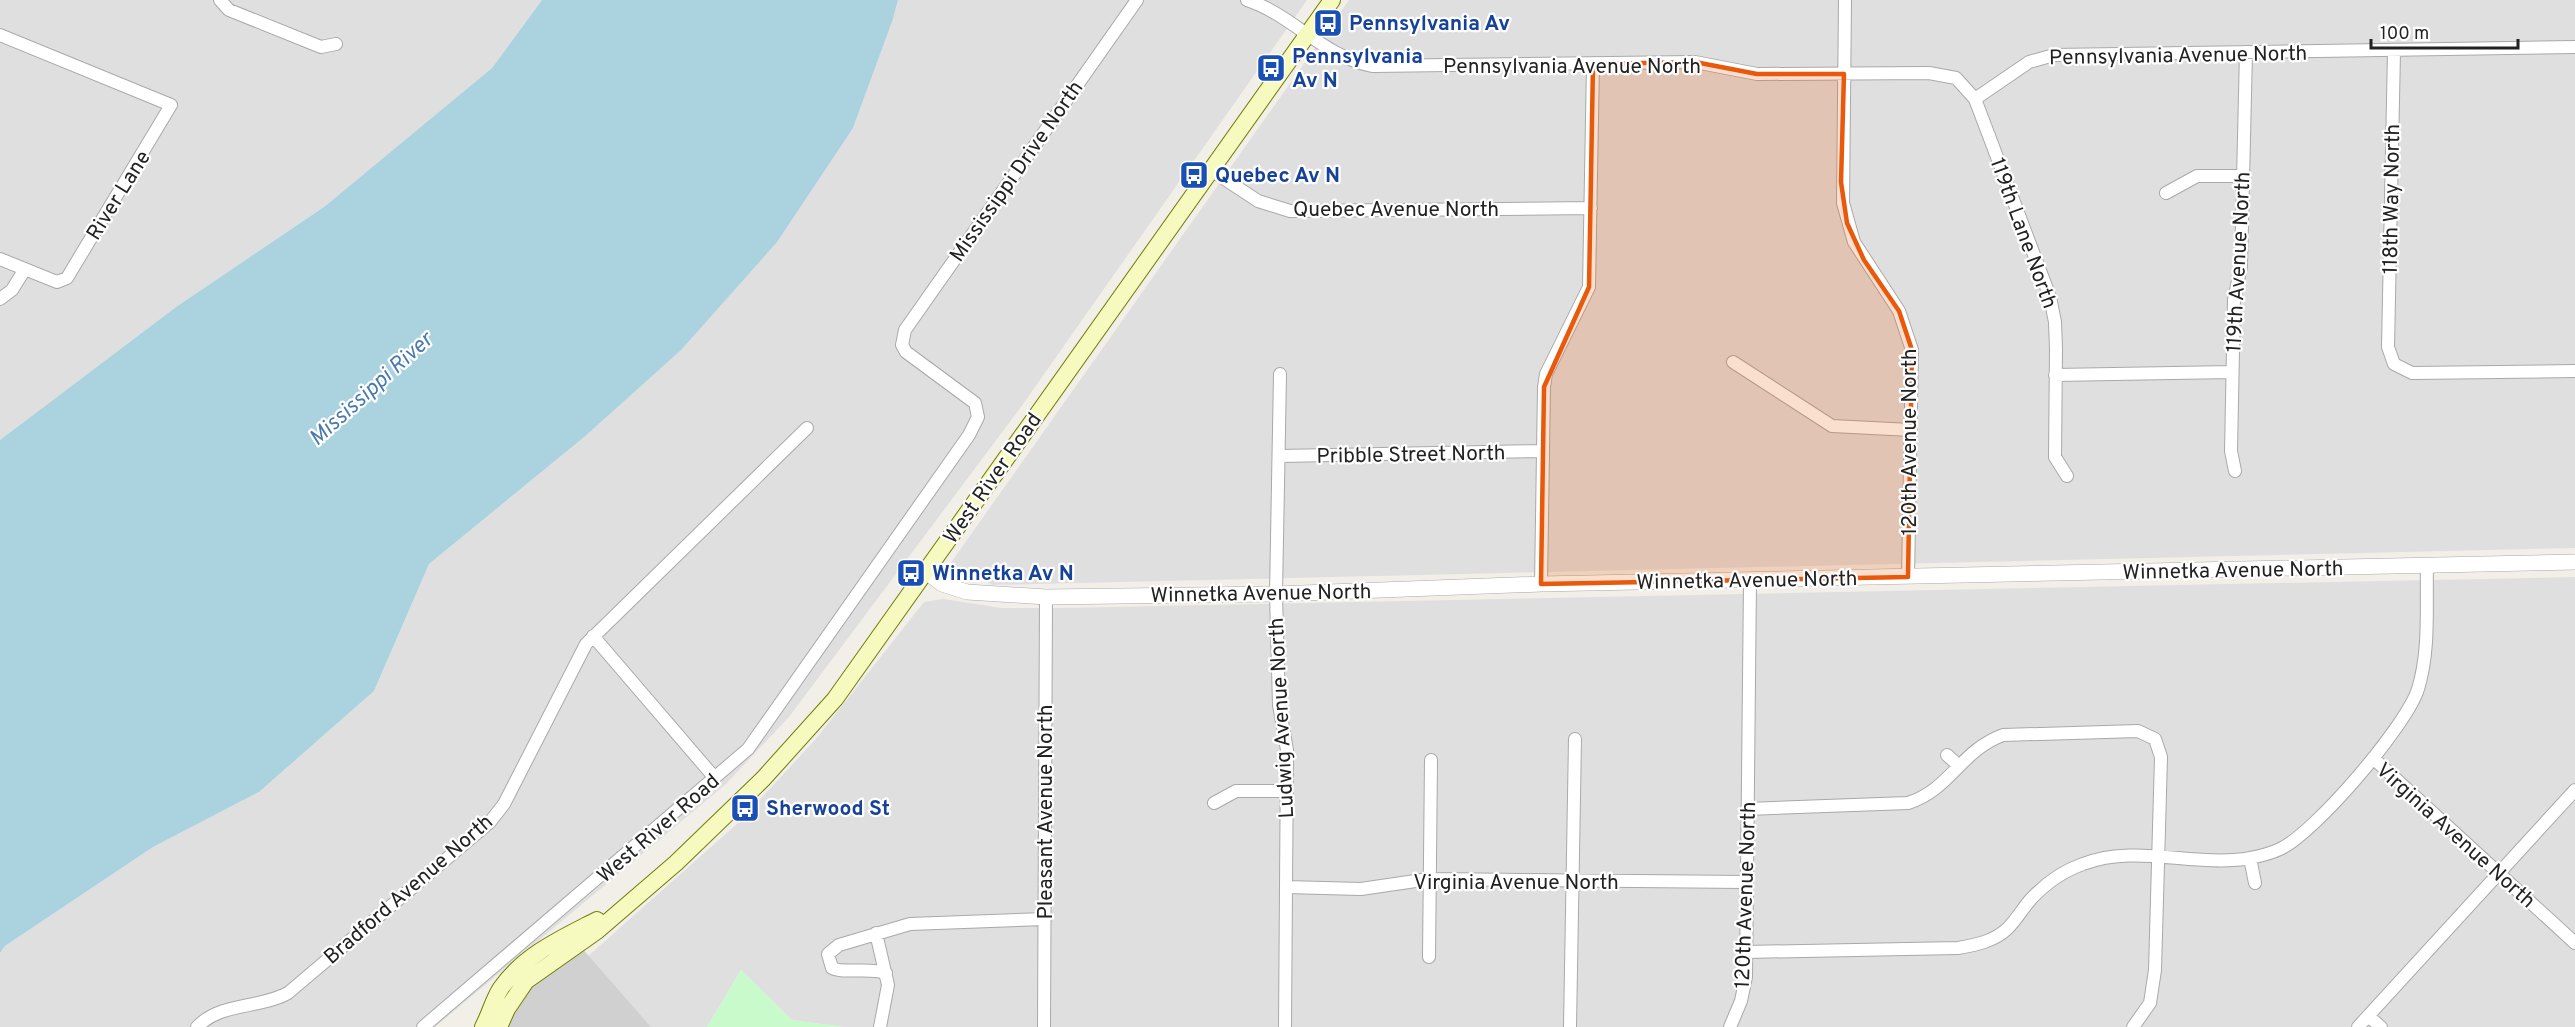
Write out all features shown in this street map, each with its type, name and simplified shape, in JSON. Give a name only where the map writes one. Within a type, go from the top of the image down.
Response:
[{"type":"main road","name":"West River Road","points":[[499,1027],[507,1009],[526,981],[597,931],[609,918],[676,863],[787,754],[841,691],[1332,0]]},
{"type":"main road","name":"West River Road","points":[[483,1027],[501,988],[526,962],[560,939],[598,920],[609,918]]},
{"type":"street","points":[[220,0],[229,10],[321,47],[336,44]]},
{"type":"street","name":"Mississippi Drive North","points":[[978,417],[975,403],[906,352],[902,345],[903,336],[910,321],[1137,0]]},
{"type":"street","name":"Pennsylvania Avenue North","points":[[1246,0],[1264,8],[1337,56],[1373,66],[1695,62],[1757,74],[1939,73],[1956,78],[1975,99],[2029,62],[2044,56],[2575,47]]},
{"type":"street","name":"120th Avenue North","points":[[1845,0],[1843,203],[1854,243],[1888,293],[1907,329],[1913,370],[1908,577]]},
{"type":"street","name":"River Lane","points":[[0,35],[171,105],[67,278],[57,282],[25,269]]},
{"type":"street","name":"118th Way North","points":[[2394,51],[2388,347],[2394,364],[2412,374],[2575,371]]},
{"type":"street","name":"119th Avenue North","points":[[2235,471],[2231,451],[2232,372],[2234,300],[2241,266],[2246,52]]},
{"type":"street","points":[[1541,584],[1546,374],[1589,287],[1593,64]]},
{"type":"street","name":"119th Lane North","points":[[1975,99],[2050,297],[2055,322],[2055,456],[2067,476]]},
{"type":"street","name":"Quebec Avenue North","points":[[1211,170],[1257,201],[1290,211],[1591,208]]},
{"type":"street","points":[[2166,193],[2197,176],[2243,176]]},
{"type":"street","points":[[0,259],[25,269],[12,290],[0,299]]},
{"type":"street","points":[[1733,362],[1832,426],[1911,430]]},
{"type":"street","points":[[2055,375],[2232,372]]},
{"type":"street","name":"Ludwig Avenue North","points":[[1280,374],[1276,594],[1280,705],[1287,750],[1285,1027]]},
{"type":"street","name":"West River Road","points":[[423,1027],[617,863],[714,777],[736,762],[770,721],[969,435],[978,417]]},
{"type":"street","name":"Bradford Avenue North","points":[[197,1027],[223,1011],[261,1004],[288,993],[490,822],[504,804],[581,653],[593,636],[807,428]]},
{"type":"street","name":"Pribble Street North","points":[[1280,456],[1543,451]]},
{"type":"street","name":"Winnetka Avenue North","points":[[925,571],[942,584],[967,592],[1046,597],[1276,594],[1541,584],[2427,567],[2575,562]]},
{"type":"street","points":[[2373,758],[2404,719],[2419,687],[2426,643],[2427,567]]},
{"type":"street","name":"120th Avenue North","points":[[1730,1027],[1745,988],[1750,580]]},
{"type":"street","name":"Pleasant Avenue North","points":[[1044,1027],[1046,597]]},
{"type":"street","points":[[593,636],[714,777]]},
{"type":"street","points":[[1747,809],[1908,803],[1925,798],[1986,741],[2003,735],[2138,731],[2146,733],[2155,739],[2160,757],[2154,988],[2150,1003],[2133,1027]]},
{"type":"street","points":[[1570,1027],[1575,739]]},
{"type":"street","points":[[1947,755],[1959,766]]},
{"type":"street","name":"Virginia Avenue North","points":[[1746,952],[1958,948],[1976,945],[2007,929],[2043,886],[2082,864],[2104,857],[2250,858],[2281,849],[2298,838],[2373,758],[2575,943]]},
{"type":"street","points":[[1430,957],[1431,760]]},
{"type":"street","points":[[2358,1027],[2575,790]]},
{"type":"street","points":[[1214,802],[1236,791],[1287,791]]},
{"type":"street","points":[[2250,858],[2255,883]]},
{"type":"street","name":"Virginia Avenue North","points":[[1286,888],[1361,889],[1429,879],[1746,882]]},
{"type":"street","points":[[886,973],[870,968],[838,970],[832,968],[828,961],[831,949],[910,924],[1045,919]]},
{"type":"street","points":[[876,933],[886,973],[887,998],[880,1027]]},
{"type":"street","points":[[2368,1016],[2381,1027]]},
{"type":"highlighted area","points":[[1695,62],[1757,74],[1844,74],[1841,182],[1847,223],[1864,260],[1899,311],[1912,350],[1908,577],[1541,584],[1544,387],[1589,287],[1593,64]]},
{"type":"shaded area","points":[[0,0],[542,0],[492,68],[324,207],[176,307],[0,440]]},
{"type":"shaded area","points":[[898,0],[1307,0],[1021,407],[789,717],[726,784],[435,1027],[0,1027],[0,953],[5,946],[153,847],[259,792],[374,691],[429,564],[583,438],[853,128]]},
{"type":"shaded area","points":[[1349,0],[2575,0],[2575,548],[993,585],[950,564]]},
{"type":"shaded area","points":[[2575,577],[2575,1027],[844,1027],[792,1020],[741,970],[707,1027],[651,1027],[587,957],[738,823],[815,740],[924,602],[943,599],[1002,608],[1060,608]]},
{"type":"shaded area","points":[[580,946],[651,1027],[503,1027],[516,999]]},
{"type":"green space","points":[[741,970],[792,1020],[844,1027],[707,1027]]},
{"type":"water","name":"Mississippi River","points":[[542,0],[898,0],[853,128],[777,242],[681,350],[583,438],[429,564],[374,691],[259,792],[153,847],[5,946],[0,953],[0,440],[176,307],[324,207],[492,68]]},
{"type":"place","name":"Pennsylvania Av","points":[[1328,23]]},
{"type":"place","name":"Pennsylvania Av N","points":[[1271,68]]},
{"type":"place","name":"Quebec Av N","points":[[1194,175]]},
{"type":"place","name":"Winnetka Av N","points":[[911,573]]},
{"type":"place","name":"Sherwood St","points":[[745,808]]}]
